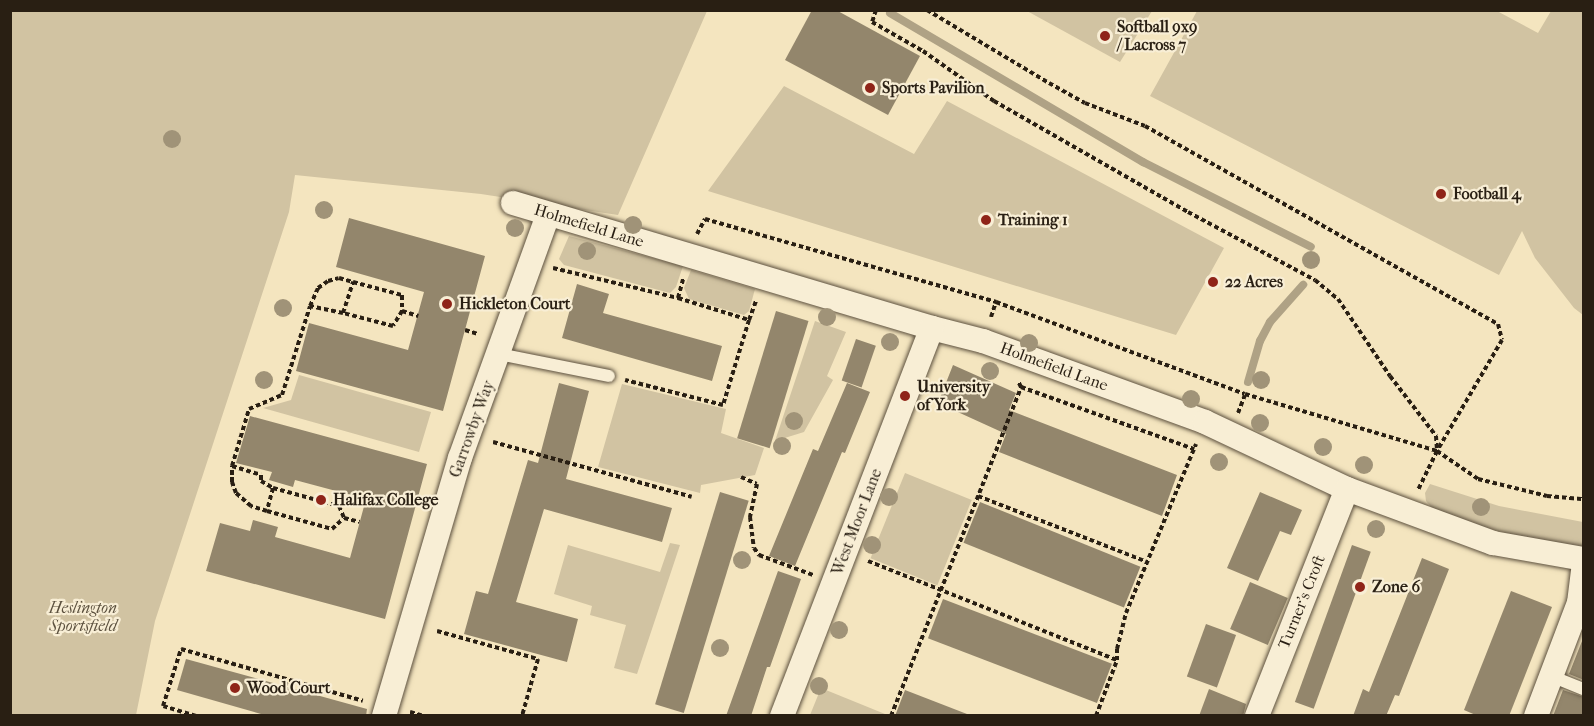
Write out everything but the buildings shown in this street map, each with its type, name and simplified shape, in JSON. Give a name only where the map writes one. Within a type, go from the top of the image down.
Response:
[{"type":"street","name":"Holmefield Lane","points":[[513,203],[1005,348],[1205,422],[1347,489],[1493,543],[1584,561]]},
{"type":"street","name":"Garrowby Way","points":[[378,709],[460,458],[548,215]]},
{"type":"street","name":"West Moor Lane","points":[[782,716],[932,328]]},
{"type":"street","name":"Turner's Croft","points":[[1257,716],[1347,489]]},
{"type":"street","points":[[1536,716],[1579,603],[1584,561]]},
{"type":"lane","points":[[499,354],[609,376]]},
{"type":"lane","points":[[1551,676],[1584,689]]},
{"type":"path","points":[[876,10],[872,22],[923,51],[994,100],[1188,213],[1315,280],[1338,299],[1390,376],[1436,436],[1437,451]]},
{"type":"path","points":[[927,10],[1048,83],[1085,103],[1145,126],[1498,324],[1502,340],[1437,451],[1408,510]]},
{"type":"path","points":[[690,257],[705,219],[996,302],[1245,394],[1437,451],[1478,479],[1546,496],[1584,499]]},
{"type":"path","points":[[548,267],[678,298],[749,320],[723,405],[609,376]]},
{"type":"path","points":[[310,306],[393,326],[402,311],[402,295],[339,278],[328,281],[318,288],[310,306],[282,395],[249,408],[232,466],[232,482],[236,493],[251,506],[332,529],[344,518]]},
{"type":"path","points":[[343,313],[352,282]]},
{"type":"path","points":[[402,311],[418,316]]},
{"type":"path","points":[[465,330],[483,336]]},
{"type":"path","points":[[891,716],[1021,387],[1005,348]]},
{"type":"path","points":[[1021,387],[1194,449]]},
{"type":"path","points":[[1096,716],[1117,660],[1117,649],[1126,613],[1205,422]]},
{"type":"path","points":[[490,453],[496,432]]},
{"type":"path","points":[[494,442],[692,497]]},
{"type":"path","points":[[232,466],[261,475],[261,482],[273,488],[339,506],[344,518]]},
{"type":"path","points":[[741,477],[757,484],[750,517],[754,548],[759,555],[833,582]]},
{"type":"path","points":[[267,511],[273,488]]},
{"type":"path","points":[[978,496],[1147,562]]},
{"type":"path","points":[[344,518],[360,522]]},
{"type":"path","points":[[845,551],[904,578],[1117,660]]},
{"type":"path","points":[[434,640],[441,619]]},
{"type":"path","points":[[437,631],[538,659],[522,716]]},
{"type":"path","points":[[196,716],[163,706],[181,649],[378,709]]},
{"type":"path","points":[[285,686],[287,681]]},
{"type":"path","points":[[406,716],[407,711],[424,716]]},
{"type":"green space","name":"Heslington Sportsfield","points":[[10,11],[707,11],[618,215],[481,194],[295,175],[289,212],[155,621],[136,715],[11,715]]},
{"type":"green space","name":"Softball 9x9 / Lacross 7","points":[[1027,11],[1152,11],[1120,62]]},
{"type":"green space","name":"Football 4","points":[[1197,11],[1497,11],[1538,33],[1551,11],[1583,11],[1583,315],[1574,308],[1535,258],[1522,231],[1499,275],[1150,96]]},
{"type":"green space","name":"Training 1","points":[[784,86],[914,154],[947,101],[1224,248],[1176,335],[708,191]]},
{"type":"green space","points":[[569,236],[683,266],[676,287],[670,293],[564,265],[559,259]]},
{"type":"green space","points":[[691,270],[755,289],[749,311],[744,315],[689,299],[684,288]]},
{"type":"green space","points":[[815,321],[846,332],[827,376],[833,380],[804,432],[775,441]]},
{"type":"green space","points":[[299,375],[431,412],[419,452],[263,408],[291,400]]},
{"type":"green space","points":[[622,384],[726,409],[721,433],[764,448],[755,475],[701,485],[700,493],[598,467]]},
{"type":"green space","points":[[905,473],[972,500],[937,585],[871,558]]},
{"type":"green space","points":[[1430,484],[1499,506],[1583,522],[1583,546],[1557,545],[1473,525],[1432,508],[1426,501],[1425,493]]},
{"type":"green space","points":[[670,543],[680,545],[637,674],[614,668],[626,625],[590,615],[592,606],[554,594],[568,545],[660,572]]},
{"type":"green space","points":[[821,688],[885,714],[810,715]]},
{"type":"waterway","points":[[890,13],[1143,162],[1311,247]]},
{"type":"waterway","points":[[1248,382],[1260,341],[1270,322],[1303,285]]},
{"type":"place","name":"Softball 9x9 / Lacross 7","points":[[1105,36]]},
{"type":"place","name":"Sports Pavilion","points":[[870,88]]},
{"type":"place","name":"Football 4","points":[[1441,194]]},
{"type":"place","name":"Training 1","points":[[986,220]]},
{"type":"place","name":"22 Acres","points":[[1213,282]]},
{"type":"place","name":"Hickleton Court","points":[[447,304]]},
{"type":"place","name":"University of York","points":[[905,396]]},
{"type":"place","name":"Halifax College","points":[[321,500]]},
{"type":"place","name":"Zone 6","points":[[1360,587]]},
{"type":"place","name":"Wood Court","points":[[235,688]]}]
